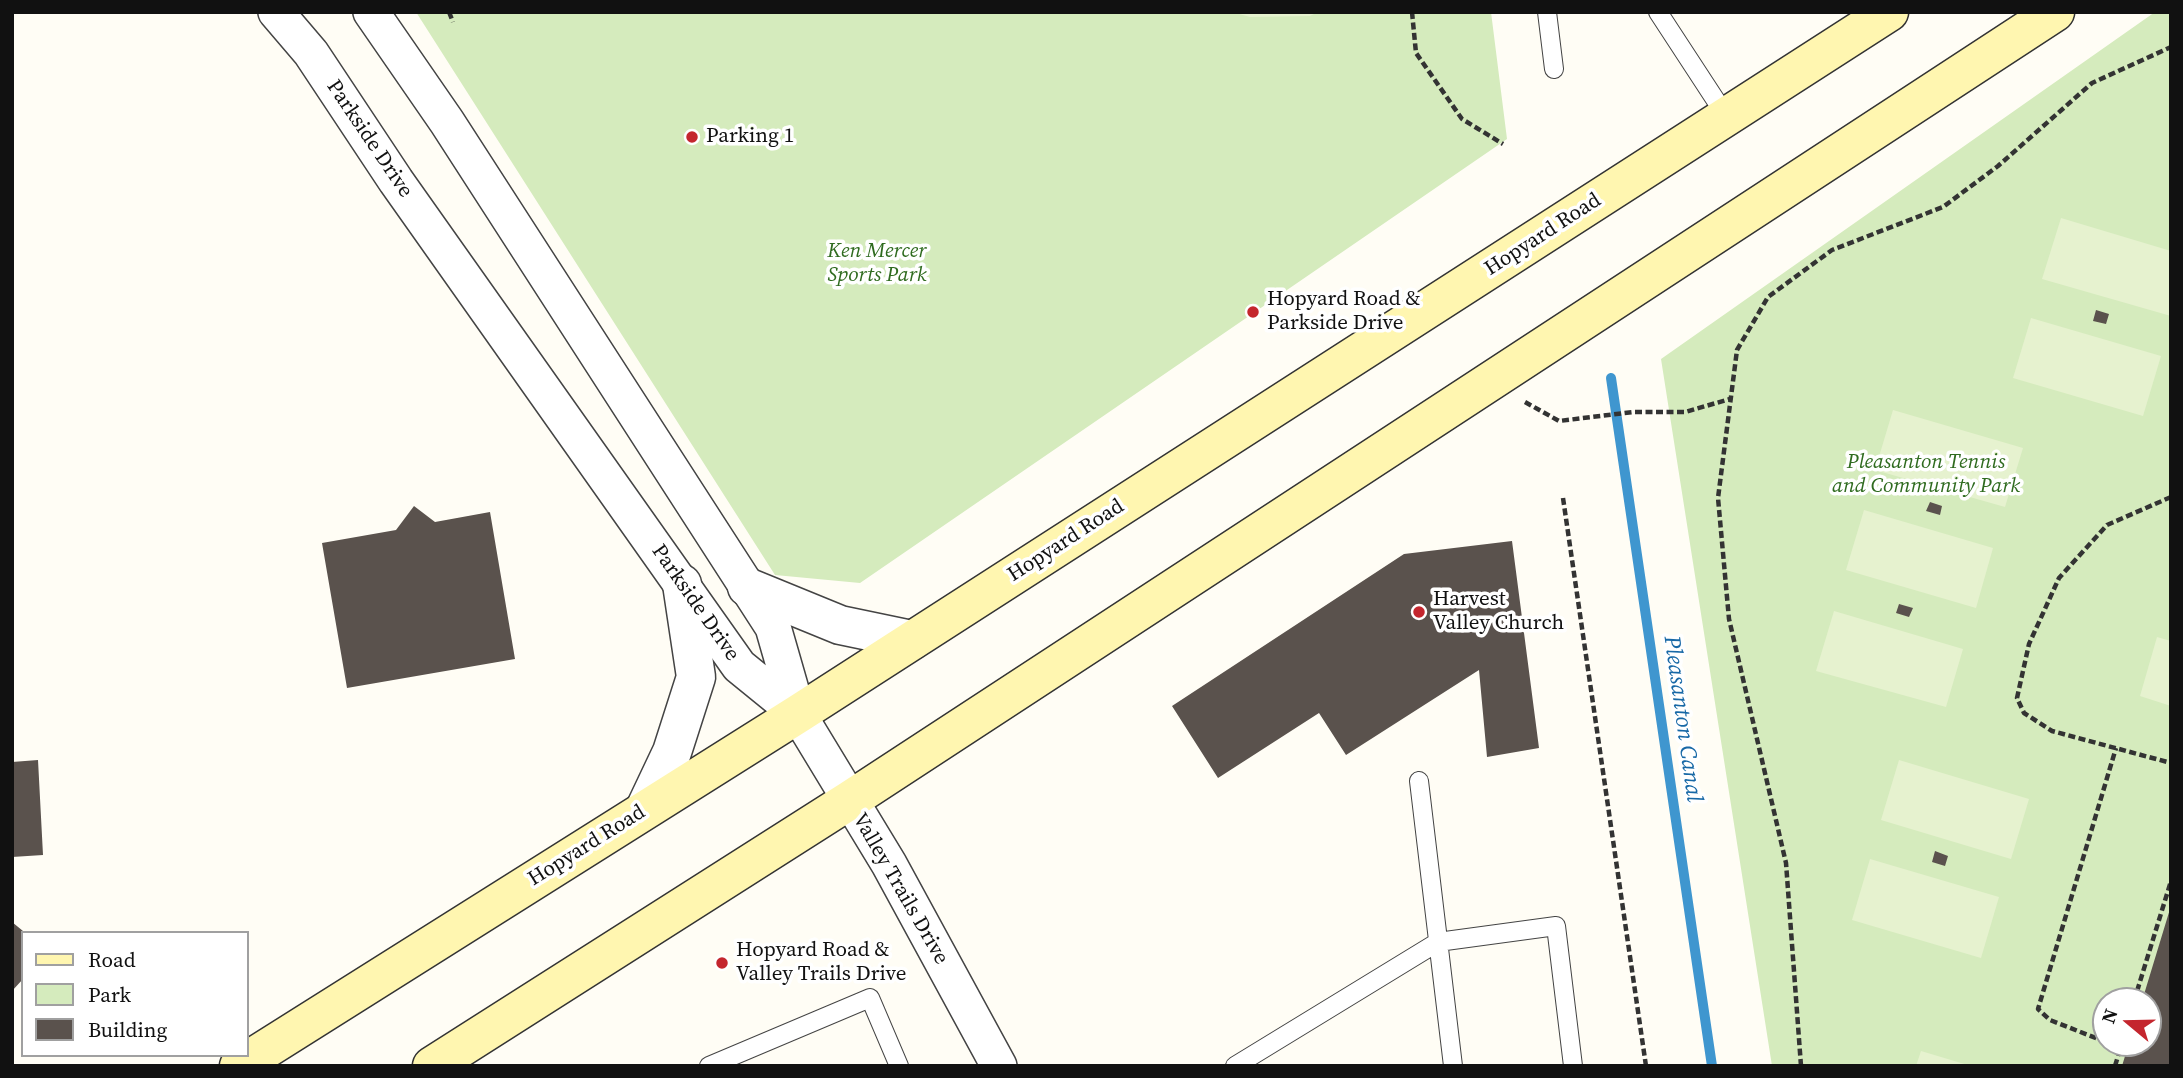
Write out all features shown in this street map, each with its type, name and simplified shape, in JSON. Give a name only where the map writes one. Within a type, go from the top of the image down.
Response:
[{"type":"main road","name":"Hopyard Road","points":[[239,1066],[798,714],[1889,12]]},
{"type":"main road","points":[[432,1066],[850,800],[2055,12]]},
{"type":"street","name":"Parkside Drive","points":[[276,12],[311,53],[396,181],[739,666],[798,714]]},
{"type":"street","points":[[371,12],[447,122],[773,627],[798,714]]},
{"type":"street","points":[[645,809],[672,752],[696,677],[682,584]]},
{"type":"street","points":[[747,587],[840,625],[912,640]]},
{"type":"street","name":"Valley Trails Drive","points":[[798,714],[889,864],[999,1066]]},
{"type":"lane","points":[[1547,12],[1554,69]]},
{"type":"lane","points":[[1658,12],[1726,116]]},
{"type":"lane","points":[[1419,781],[1454,1066]]},
{"type":"lane","points":[[1235,1066],[1438,942],[1556,926],[1573,1066]]},
{"type":"lane","points":[[709,1066],[870,998],[899,1066]]},
{"type":"path","points":[[449,12],[453,22]]},
{"type":"path","points":[[1412,12],[1416,54],[1462,119],[1503,144]]},
{"type":"path","points":[[1801,1066],[1786,863],[1729,619],[1718,498],[1737,350],[1768,297],[1832,250],[1942,207],[1998,166],[2092,83],[2171,47]]},
{"type":"path","points":[[1559,421],[1633,412],[1685,412],[1730,399]]},
{"type":"path","points":[[2171,496],[2107,525],[2059,578],[2029,644],[2017,698],[2024,713],[2052,731],[2171,763]]},
{"type":"path","points":[[1563,498],[1646,1066]]},
{"type":"path","points":[[2092,1037],[2050,1020],[2038,1009],[2116,748]]},
{"type":"path","points":[[2138,987],[2171,881]]},
{"type":"green space","name":"Ken Mercer Sports Park","points":[[416,12],[1491,12],[1507,139],[860,583],[775,575]]},
{"type":"green space","points":[[1232,12],[1318,12],[1310,16],[1250,17]]},
{"type":"green space","name":"Pleasanton Tennis and Community Park","points":[[2155,12],[2171,12],[2171,1066],[1772,1066],[1661,359]]},
{"type":"green space","points":[[2061,218],[2171,251],[2171,316],[2042,279]]},
{"type":"green space","points":[[2031,318],[2161,356],[2143,416],[2013,378]]},
{"type":"green space","points":[[1893,410],[2023,448],[2005,507],[1875,470]]},
{"type":"green space","points":[[1864,510],[1993,548],[1976,608],[1846,570]]},
{"type":"green space","points":[[1834,611],[1963,649],[1946,707],[1816,671]]},
{"type":"green space","points":[[2157,637],[2171,641],[2171,706],[2140,696]]},
{"type":"green space","points":[[1899,760],[2029,799],[2011,859],[1881,820]]},
{"type":"green space","points":[[1870,859],[1999,897],[1981,958],[1852,920]]},
{"type":"green space","points":[[1921,1051],[1971,1066],[1916,1066]]},
{"type":"building","points":[[2096,310],[2109,314],[2106,324],[2093,321]]},
{"type":"building","points":[[1930,502],[1942,506],[1940,515],[1926,511]]},
{"type":"building","points":[[414,506],[435,522],[490,512],[515,659],[347,688],[322,543],[396,530]]},
{"type":"building","name":"Harvest Valley Church","points":[[1512,541],[1539,748],[1487,757],[1479,670],[1346,755],[1319,713],[1218,778],[1172,706],[1404,554]]},
{"type":"building","points":[[1899,604],[1913,608],[1909,617],[1896,613]]},
{"type":"building","points":[[38,760],[43,855],[12,857],[12,762]]},
{"type":"building","points":[[1935,851],[1948,856],[1945,866],[1932,862]]},
{"type":"building","points":[[2170,909],[2171,1066],[2122,1066],[2125,1057],[2162,1057],[2162,987],[2146,987]]},
{"type":"building","points":[[12,922],[23,931],[21,981],[12,991]]},
{"type":"waterway","name":"Pleasanton Canal","points":[[1611,378],[1712,1066]]},
{"type":"place","name":"Parking 1","points":[[692,137]]},
{"type":"place","name":"Hopyard Road & Parkside Drive","points":[[1253,312]]},
{"type":"place","name":"Harvest Valley Church","points":[[1419,612]]},
{"type":"place","name":"Hopyard Road & Valley Trails Drive","points":[[722,963]]}]
